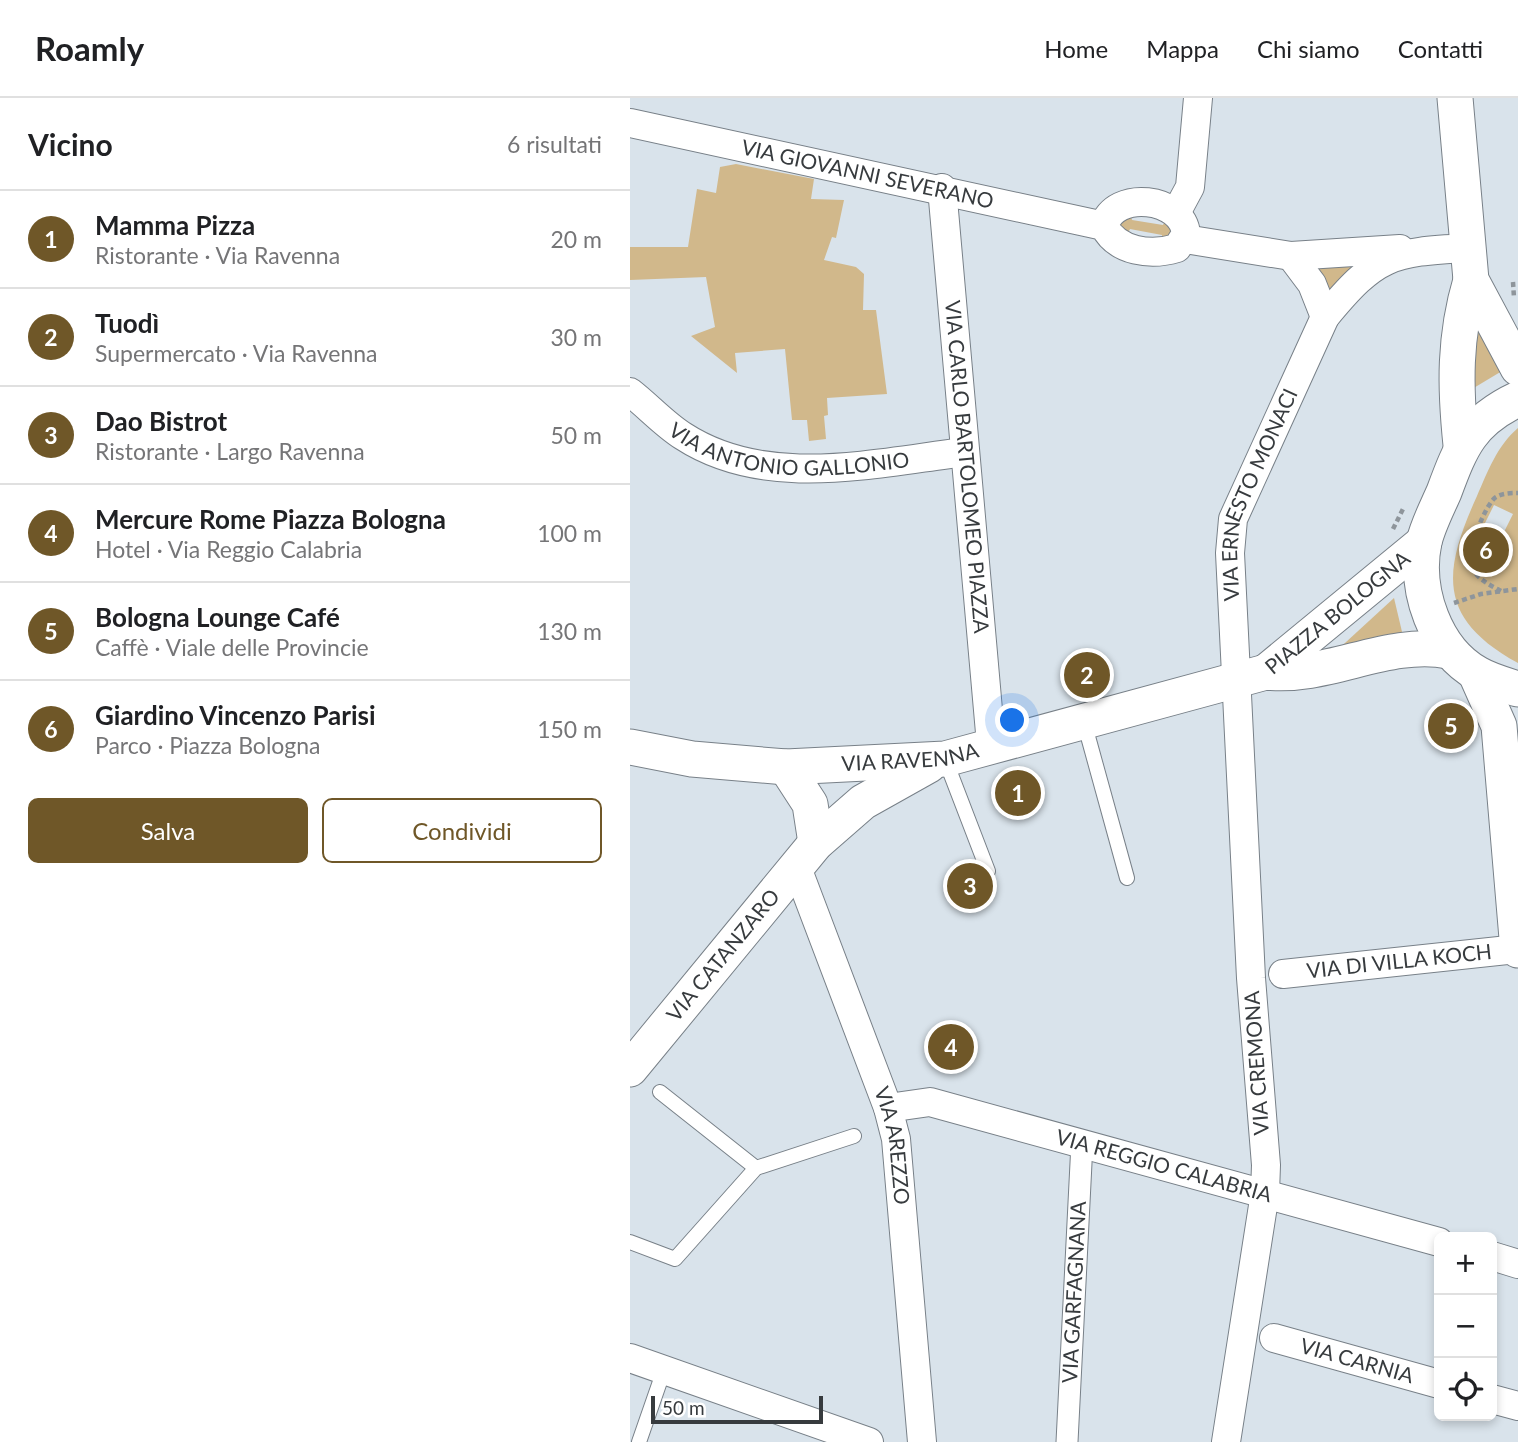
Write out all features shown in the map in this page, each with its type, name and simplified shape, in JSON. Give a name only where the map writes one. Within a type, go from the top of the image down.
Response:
[{"type":"street","points":[[1180,226],[1192,180],[1198,98]]},
{"type":"street","points":[[1455,98],[1470,264],[1518,368]]},
{"type":"street","name":"VIA GIOVANNI SEVERANO","points":[[630,123],[942,188],[1104,226],[1117,242],[1139,250],[1177,248],[1180,226]]},
{"type":"street","name":"VIA CARLO BARTOLOMEO PIAZZA","points":[[942,188],[991,744]]},
{"type":"street","name":"VIA GIOVANNI SEVERANO","points":[[1104,226],[1109,213],[1128,204],[1153,204],[1180,226],[1291,256],[1392,248],[1410,251]]},
{"type":"street","name":"VIA ERNESTO MONACI","points":[[1251,676],[1230,553],[1233,519],[1325,317],[1364,274],[1379,263],[1410,251],[1470,264]]},
{"type":"street","points":[[1291,256],[1312,284],[1325,317]]},
{"type":"street","name":"PIAZZA BOLOGNA","points":[[1461,445],[1456,392],[1457,344],[1470,264]]},
{"type":"street","name":"VIA ANTONIO GALLONIO","points":[[630,392],[684,437],[724,456],[759,466],[830,467],[965,453]]},
{"type":"street","name":"PIAZZA BOLOGNA","points":[[1251,676],[1408,536],[1461,445],[1497,410],[1518,399]]},
{"type":"street","name":"PIAZZA BOLOGNA","points":[[1408,536],[1423,578],[1427,604],[1449,651],[1476,674],[1518,689]]},
{"type":"street","name":"PIAZZA BOLOGNA","points":[[1251,676],[1310,670],[1413,648],[1449,651]]},
{"type":"street","points":[[1476,674],[1499,726],[1513,829],[1518,949]]},
{"type":"street","name":"VIA RAVENNA","points":[[630,747],[700,760],[786,767],[945,759],[991,744],[1251,676]]},
{"type":"street","name":"VIA CREMONA","points":[[1226,1442],[1265,1193],[1251,676]]},
{"type":"street","name":"VIA CATANZARO","points":[[630,1069],[806,854],[863,802],[902,778],[945,759]]},
{"type":"street","points":[[786,767],[863,802]]},
{"type":"street","points":[[786,767],[810,804],[806,854]]},
{"type":"street","name":"VIA AREZZO","points":[[806,854],[888,1108],[898,1149],[922,1442]]},
{"type":"street","name":"VIA DI VILLA KOCH","points":[[1283,974],[1518,949]]},
{"type":"street","name":"VIA REGGIO CALABRIA","points":[[888,1108],[930,1102],[1434,1240]]},
{"type":"street","name":"VIA GARFAGNANA","points":[[1067,1442],[1082,1143]]},
{"type":"street","points":[[1497,1258],[1518,1264]]},
{"type":"street","name":"VIA CARNIA","points":[[1273,1338],[1434,1383]]},
{"type":"street","points":[[630,1358],[869,1442]]},
{"type":"street","points":[[1497,1400],[1518,1406]]},
{"type":"lane","points":[[1083,721],[1127,878]]},
{"type":"lane","points":[[945,759],[988,872]]},
{"type":"lane","points":[[660,1092],[755,1168]]},
{"type":"lane","points":[[630,1242],[675,1259],[755,1168],[853,1136]]},
{"type":"lane","points":[[639,1442],[664,1370]]},
{"type":"path","points":[[1513,282],[1513,296]]},
{"type":"path","points":[[1502,591],[1476,573],[1470,562],[1469,550],[1491,502],[1502,495],[1518,493]]},
{"type":"path","points":[[1404,506],[1408,536]]},
{"type":"path","points":[[1453,603],[1518,589]]},
{"type":"shaded area","points":[[736,164],[814,179],[811,199],[844,200],[836,238],[832,237],[824,260],[856,267],[864,274],[863,310],[876,310],[887,394],[827,398],[828,415],[824,416],[826,439],[809,441],[807,420],[792,420],[785,349],[735,353],[737,373],[691,336],[715,327],[706,277],[630,280],[630,247],[688,247],[697,189],[716,193],[720,167]]},
{"type":"shaded area","points":[[1130,212],[1132,220],[1163,225],[1166,219],[1181,231],[1162,242],[1162,235],[1130,229],[1127,235],[1119,230],[1114,217]]},
{"type":"shaded area","points":[[1377,257],[1333,290],[1328,289],[1318,271],[1321,263]]},
{"type":"shaded area","points":[[1477,328],[1502,371],[1472,389]]},
{"type":"shaded area","points":[[1518,428],[1518,663],[1491,646],[1472,628],[1460,610],[1454,591],[1453,570],[1466,523],[1485,477]],"holes":[[[1494,505],[1513,514],[1498,544],[1479,535]]]},
{"type":"shaded area","points":[[1394,598],[1403,636],[1333,654]]},
{"type":"place","name":"Giardino Vincenzo Parisi","points":[[1486,550]]},
{"type":"place","name":"Tuodì","points":[[1087,675]]},
{"type":"place","name":"Bologna Lounge Café","points":[[1451,726]]},
{"type":"place","name":"Mamma Pizza","points":[[1018,793]]},
{"type":"place","name":"Dao Bistrot","points":[[970,886]]},
{"type":"place","name":"Mercure Rome Piazza Bologna","points":[[951,1047]]}]
